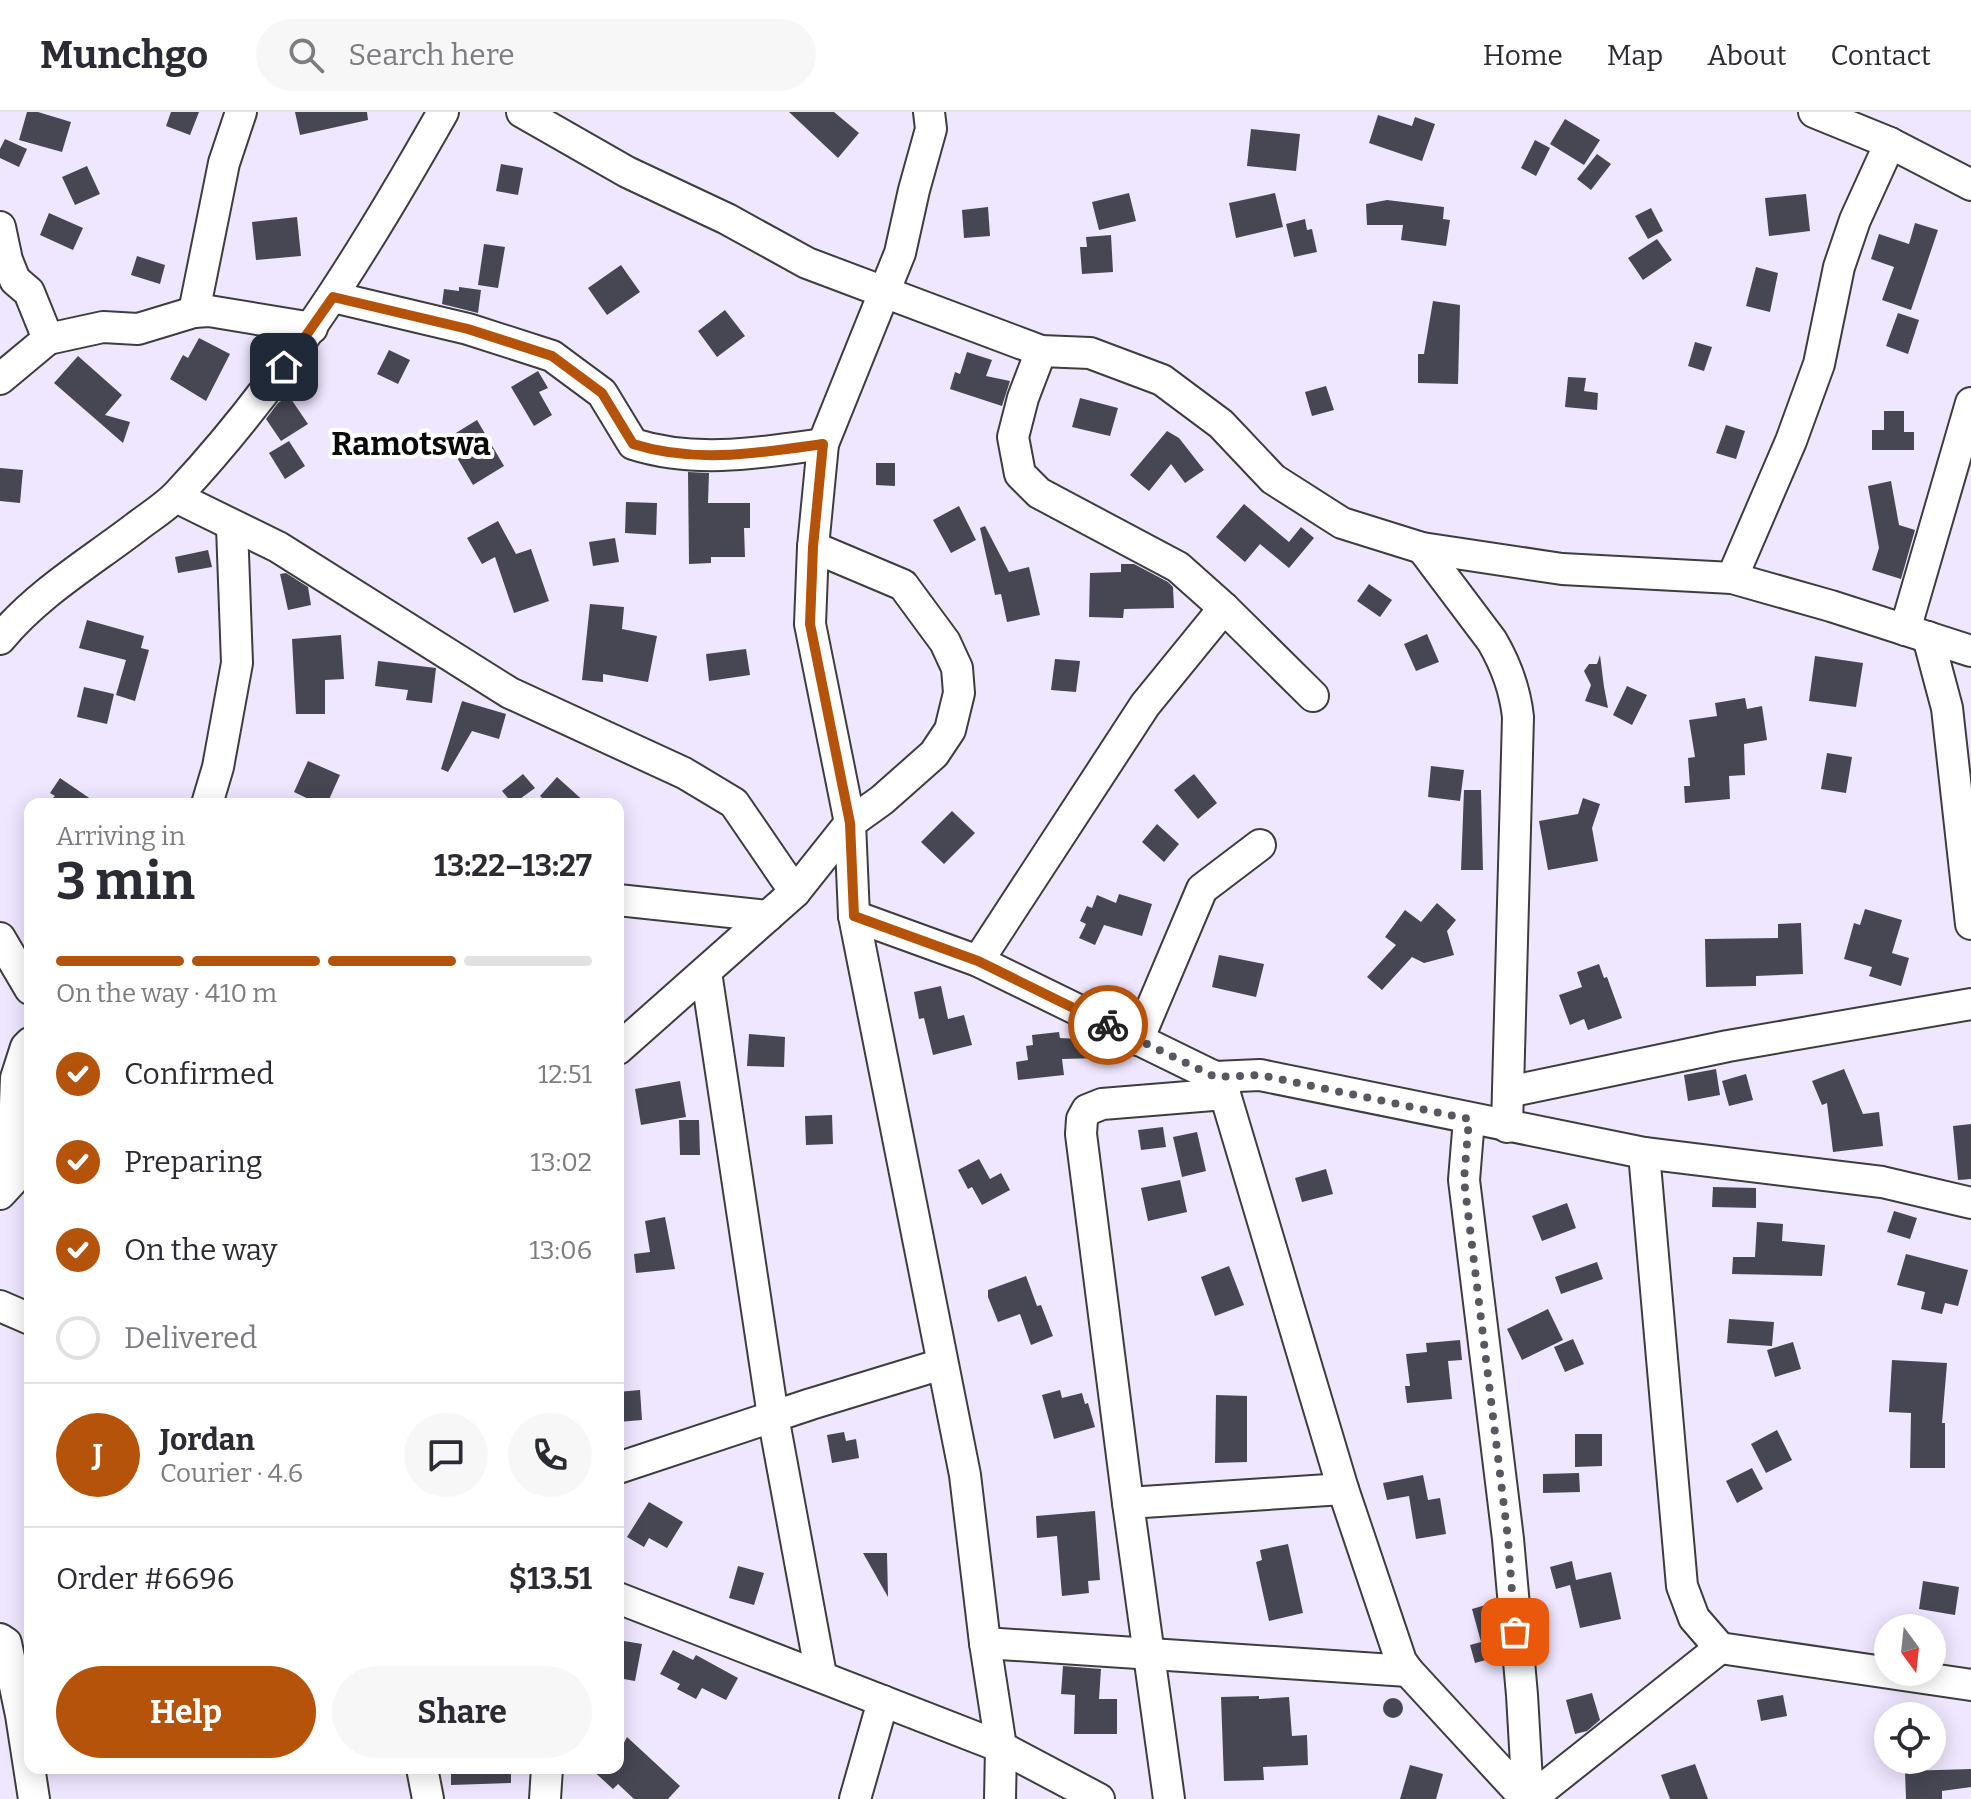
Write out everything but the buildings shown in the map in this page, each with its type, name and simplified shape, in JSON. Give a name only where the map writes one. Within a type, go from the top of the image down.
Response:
[{"type":"street","points":[[194,312],[224,163],[241,112]]},
{"type":"street","points":[[0,639],[61,581],[176,497],[270,386],[333,297],[443,112]]},
{"type":"street","points":[[522,112],[627,172],[727,219],[807,263],[1041,351],[1090,353],[1162,380],[1221,424],[1273,479],[1342,523],[1422,548],[1562,569],[1732,578],[1971,651]]},
{"type":"street","points":[[929,112],[931,129],[900,253],[886,295],[823,444],[813,547],[810,624],[850,823],[854,916],[965,1475],[1001,1747],[1000,1799]]},
{"type":"street","points":[[1814,112],[1890,143],[1971,185]]},
{"type":"street","points":[[1732,578],[1791,441],[1819,364],[1839,267],[1855,220],[1890,143]]},
{"type":"street","points":[[0,227],[15,280],[29,292],[48,339]]},
{"type":"street","points":[[333,297],[468,329],[552,356],[602,393],[633,444],[660,453],[742,456],[823,444]]},
{"type":"street","points":[[0,379],[48,339],[103,327],[138,329],[194,312],[209,311],[312,328]]},
{"type":"street","points":[[1041,351],[1023,398],[1013,437],[1020,474],[1039,493],[1178,567],[1313,696]]},
{"type":"street","points":[[1971,403],[1967,423],[1954,455],[1916,633],[1947,708],[1971,924]]},
{"type":"street","points":[[176,497],[278,547],[510,693],[684,773],[734,803],[795,892]]},
{"type":"street","points":[[209,798],[218,767],[237,663],[232,527]]},
{"type":"street","points":[[624,1044],[795,892],[850,823],[882,800],[934,754],[950,730],[959,693],[957,668],[945,642],[903,585],[813,547]]},
{"type":"street","points":[[1422,548],[1492,641],[1516,697],[1518,717],[1507,1127]]},
{"type":"street","points":[[978,961],[1145,705],[1224,608]]},
{"type":"street","points":[[1138,1040],[1202,889],[1260,845]]},
{"type":"street","points":[[624,901],[768,916]]},
{"type":"street","points":[[854,916],[978,961],[1138,1040],[1220,1086],[1343,1489],[1397,1649],[1408,1671],[1528,1799]]},
{"type":"street","points":[[0,938],[24,979]]},
{"type":"street","points":[[706,972],[773,1416],[821,1675]]},
{"type":"street","points":[[1508,1092],[1572,1076],[1742,1043],[1971,1004]]},
{"type":"street","points":[[10,1184],[16,1078],[24,1053]]},
{"type":"street","points":[[1169,1799],[1081,1134],[1082,1119],[1087,1110],[1102,1104],[1220,1086],[1260,1075],[1644,1153],[1882,1182],[1971,1203]]},
{"type":"street","points":[[1469,1119],[1464,1180],[1508,1539],[1528,1799]]},
{"type":"street","points":[[1644,1153],[1682,1586],[1694,1618],[1720,1648],[1971,1685]]},
{"type":"street","points":[[0,1306],[24,1316]]},
{"type":"street","points":[[624,1466],[942,1364]]},
{"type":"street","points":[[1128,1503],[1343,1489]]},
{"type":"street","points":[[624,1600],[1001,1747],[1099,1799]]},
{"type":"street","points":[[9,1640],[24,1734]]},
{"type":"street","points":[[985,1643],[1408,1671]]},
{"type":"street","points":[[1528,1799],[1720,1648]]},
{"type":"street","points":[[855,1799],[883,1701]]},
{"type":"street","points":[[30,1774],[34,1799]]},
{"type":"street","points":[[423,1774],[428,1799]]},
{"type":"street","points":[[545,1799],[547,1774]]},
{"type":"way so far","points":[[1108,1025],[1215,1077],[1260,1075],[1469,1119],[1464,1180],[1481,1299],[1508,1539],[1515,1632]]},
{"type":"district","name":"Ramotswa","points":[[411,444]]},
{"type":"route","points":[[284,367],[333,297],[468,329],[552,356],[602,393],[633,444],[660,453],[742,456],[823,444],[813,547],[810,624],[850,823],[854,916],[978,961],[1108,1025]]}]
